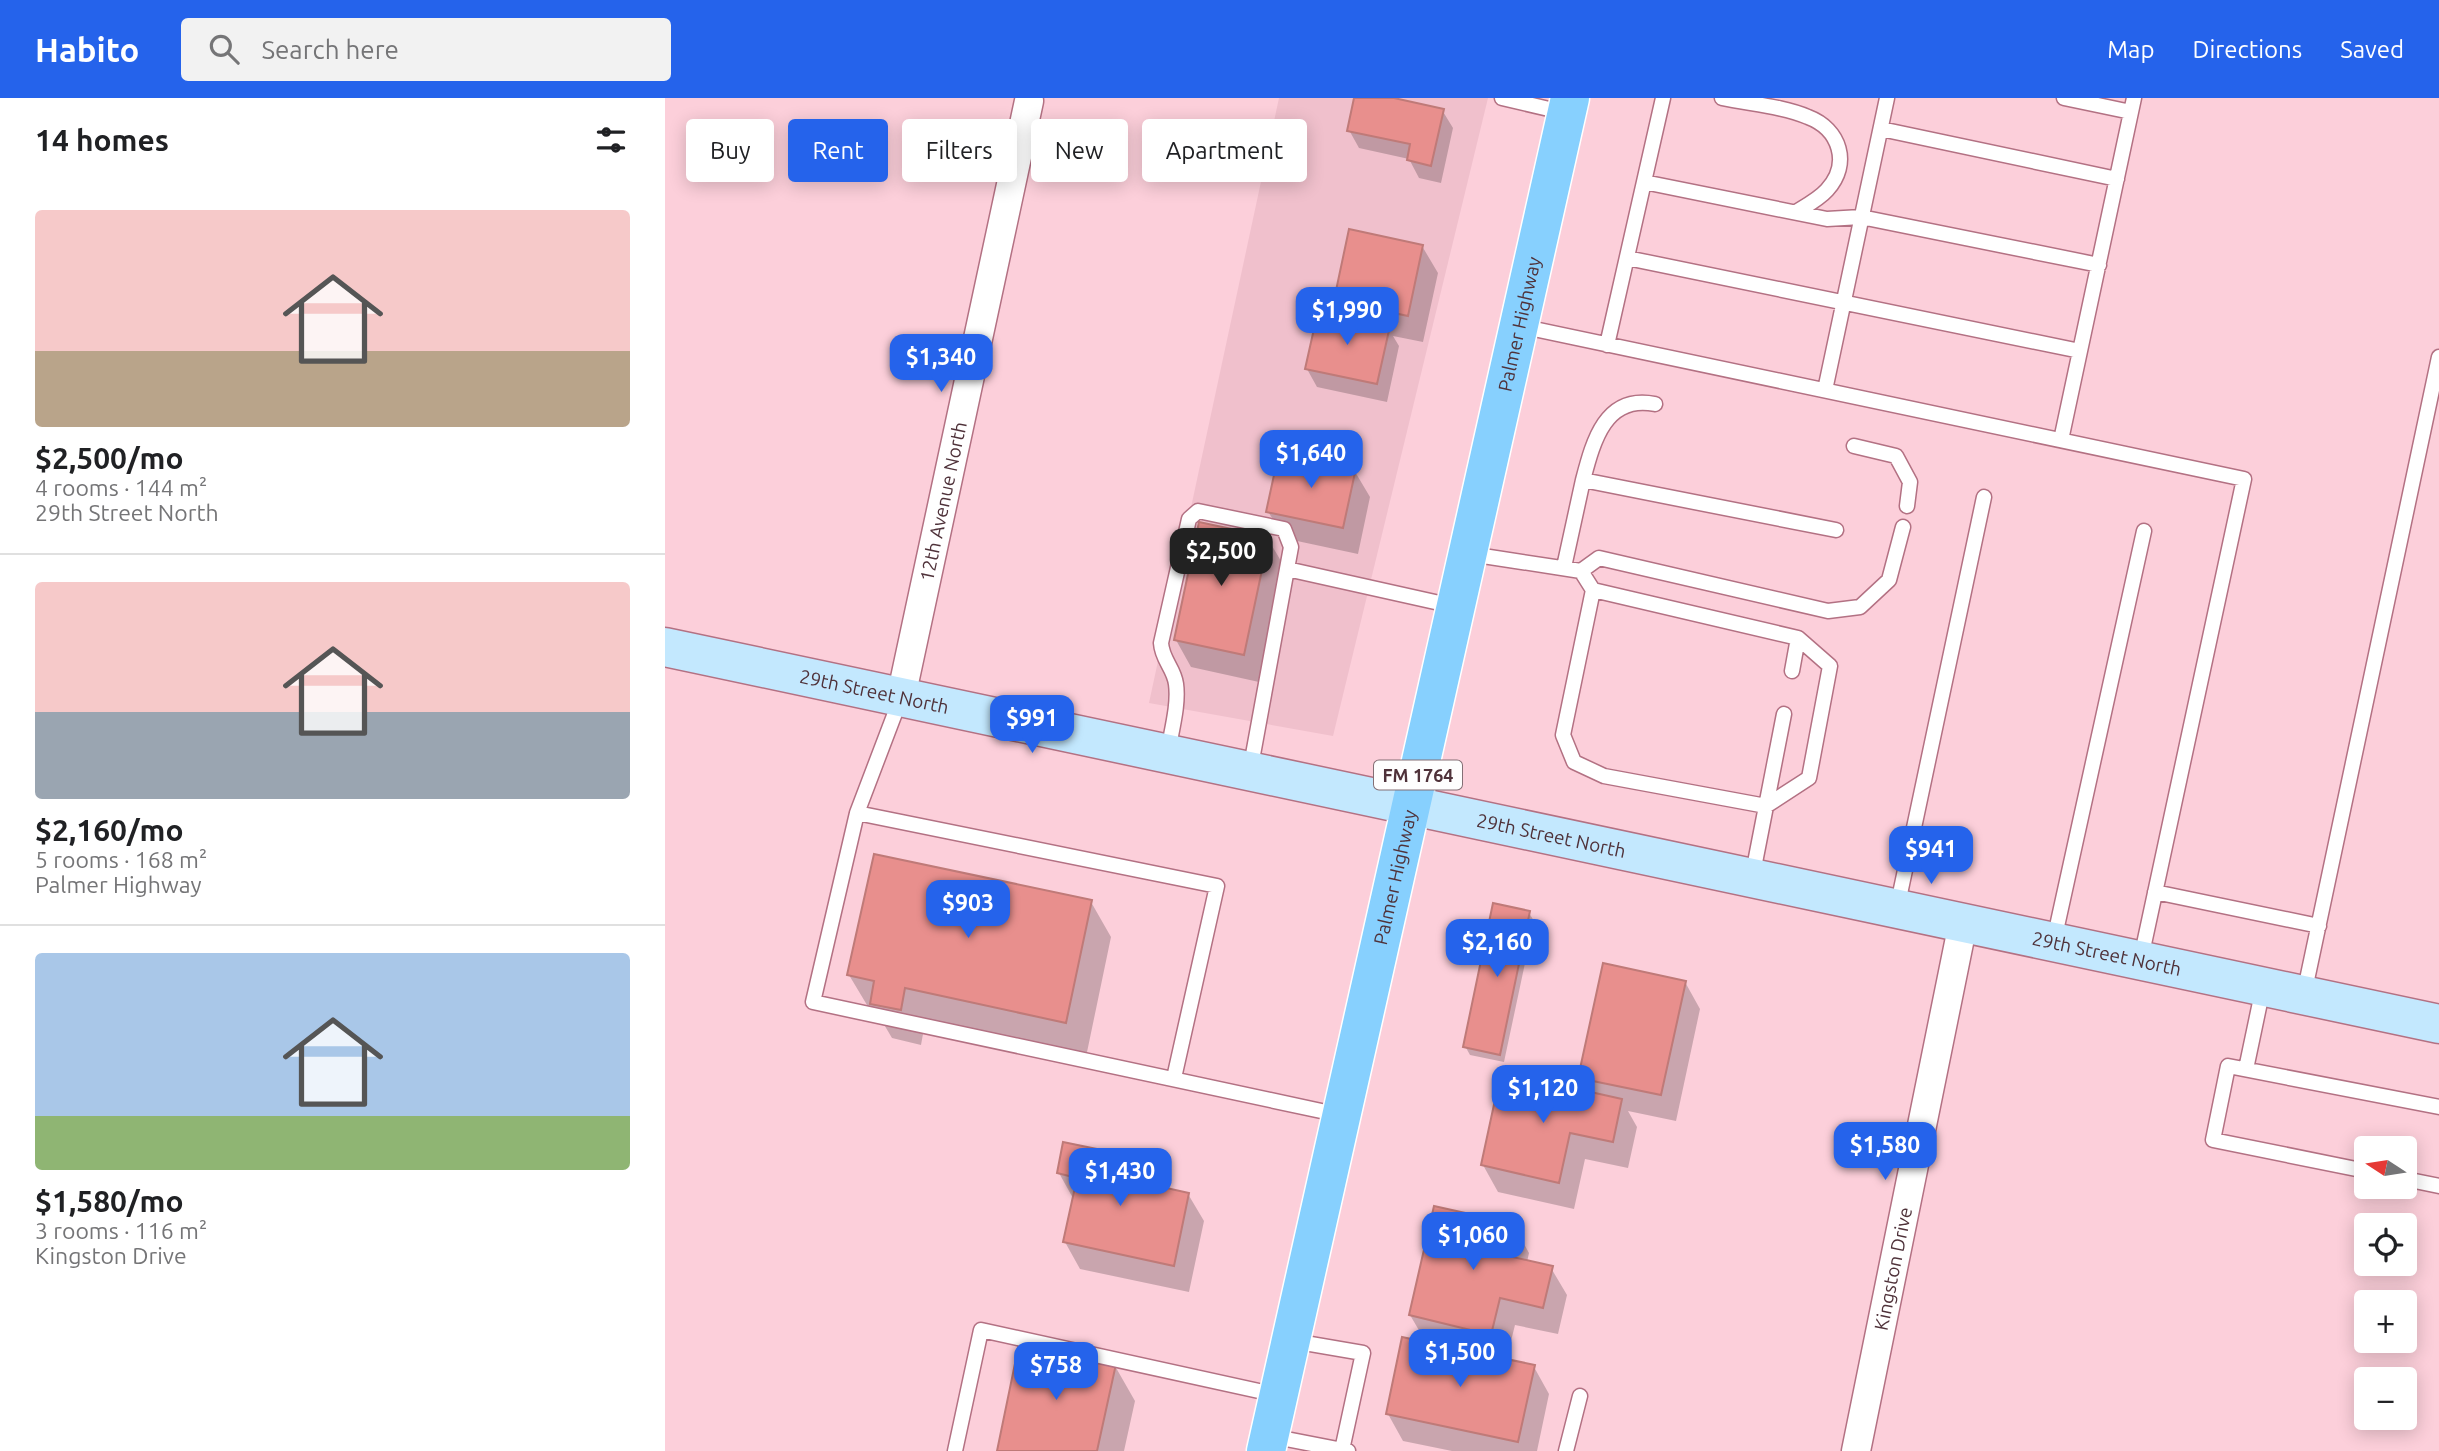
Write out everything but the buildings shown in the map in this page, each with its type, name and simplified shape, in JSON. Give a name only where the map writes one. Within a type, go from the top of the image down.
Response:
[{"type":"main road","name":"Palmer Highway","points":[[1268,1443],[1568,105]]},
{"type":"street","name":"12th Avenue North","points":[[901,697],[1029,102]]},
{"type":"street","name":"29th Street North","points":[[665,647],[2439,1024]]},
{"type":"street","name":"Kingston Drive","points":[[1856,1451],[1963,923]]},
{"type":"lane","points":[[1502,98],[1568,105]]},
{"type":"lane","points":[[1607,345],[1663,98]]},
{"type":"lane","points":[[1722,98],[1806,116],[1824,125],[1836,139],[1841,154],[1835,181],[1825,194],[1796,212]]},
{"type":"lane","points":[[1825,390],[1888,98]]},
{"type":"lane","points":[[2061,440],[2133,105],[2064,98]]},
{"type":"lane","points":[[1881,129],[2117,179]]},
{"type":"lane","points":[[1644,182],[1827,219],[1861,217],[2099,265]]},
{"type":"lane","points":[[1627,258],[2080,351]]},
{"type":"lane","points":[[1519,326],[2244,479],[2140,960]]},
{"type":"lane","points":[[2304,995],[2439,357]]},
{"type":"lane","points":[[1564,567],[1594,438],[1613,410],[1641,401],[1655,404]]},
{"type":"lane","points":[[1854,446],[1896,456],[1910,482],[1907,506]]},
{"type":"lane","points":[[1583,480],[1836,530]]},
{"type":"lane","points":[[1896,909],[1984,496]]},
{"type":"lane","points":[[1167,754],[1177,686],[1173,671],[1162,657],[1161,643],[1189,519],[1198,511],[1284,529],[1291,547],[1249,772]]},
{"type":"lane","points":[[1581,571],[1599,558],[1828,611],[1860,607],[1889,580],[1903,527]]},
{"type":"lane","points":[[2054,942],[2144,531]]},
{"type":"lane","points":[[1467,554],[1581,571],[1593,590],[1563,735],[1574,762],[1604,776],[1766,806],[1809,778],[1830,666],[1798,638],[1593,590]]},
{"type":"lane","points":[[1287,569],[1456,606]]},
{"type":"lane","points":[[1792,671],[1798,638]]},
{"type":"lane","points":[[901,697],[857,813],[813,1002],[1342,1115]]},
{"type":"lane","points":[[1752,878],[1784,714]]},
{"type":"lane","points":[[857,813],[1217,886],[1174,1079]]},
{"type":"lane","points":[[2155,892],[2319,926]]},
{"type":"lane","points":[[2246,1069],[2263,986]]},
{"type":"lane","points":[[2354,1169],[2213,1140],[2228,1066],[2439,1107]]},
{"type":"lane","points":[[2417,1181],[2439,1186]]},
{"type":"lane","points":[[955,1451],[981,1330],[1279,1395]]},
{"type":"lane","points":[[1268,1443],[1345,1450],[1363,1353],[1291,1340]]},
{"type":"lane","points":[[1566,1451],[1580,1396]]},
{"type":"shaded area","points":[[1279,98],[1488,98],[1333,736],[1149,703],[1261,182],[1307,182],[1307,119],[1274,119]]}]
